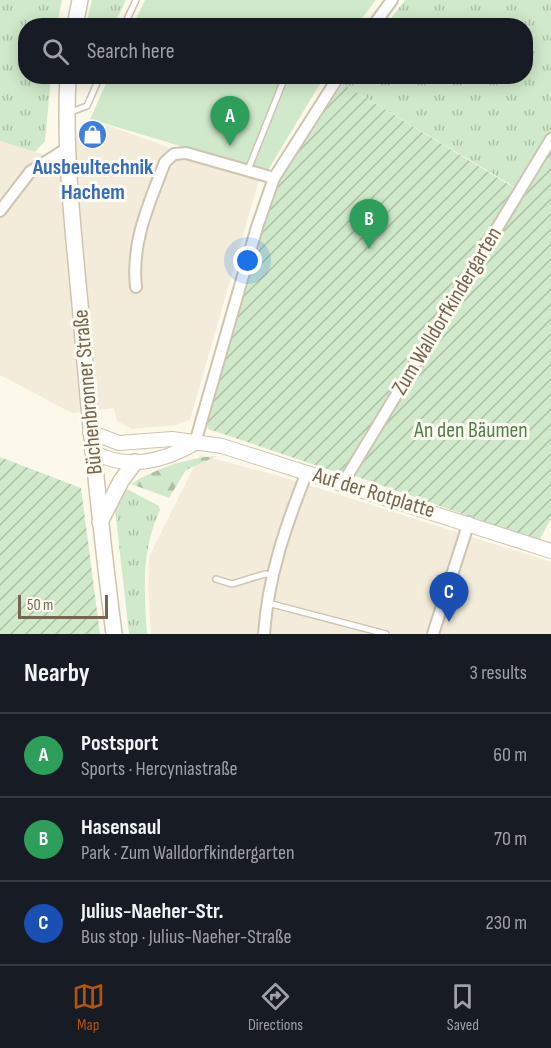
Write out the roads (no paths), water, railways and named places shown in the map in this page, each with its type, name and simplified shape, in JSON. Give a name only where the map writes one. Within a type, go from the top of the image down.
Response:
[{"type":"main road","points":[[77,18],[80,0]]},
{"type":"main road","name":"Büchenbronner Straße","points":[[68,84],[66,149],[90,432],[114,634]]},
{"type":"main road","points":[[100,522],[121,481],[135,462]]},
{"type":"street","points":[[379,18],[392,0]]},
{"type":"street","points":[[92,451],[105,459],[135,462],[176,454],[195,443],[257,227],[274,178],[334,84]]},
{"type":"street","name":"Zum Walldorfkindergarten","points":[[343,483],[551,139]]},
{"type":"street","points":[[0,211],[30,172],[66,149]]},
{"type":"street","points":[[136,287],[134,266],[136,241],[165,162],[174,154],[186,153],[274,178]]},
{"type":"street","name":"Auf der Rotplatte","points":[[90,432],[119,443],[172,439],[222,446],[469,522],[551,551]]},
{"type":"street","points":[[264,634],[266,603],[282,537],[307,472]]},
{"type":"street","points":[[433,634],[469,522]]},
{"type":"lane","points":[[128,18],[136,0]]},
{"type":"lane","points":[[66,113],[87,106],[97,84]]},
{"type":"lane","points":[[248,170],[282,84]]},
{"type":"lane","points":[[216,579],[232,584],[265,574],[272,575]]},
{"type":"lane","points":[[266,603],[386,634]]},
{"type":"place","name":"Ausbeultechnik Hachem","points":[[93,135]]},
{"type":"place","name":"Postsport","points":[[230,146]]},
{"type":"place","name":"Hasensaul","points":[[369,249]]},
{"type":"place","name":"Julius-Naeher-Str.","points":[[449,622]]},
{"type":"park label","name":"An den Bäumen","points":[[471,430]]}]
